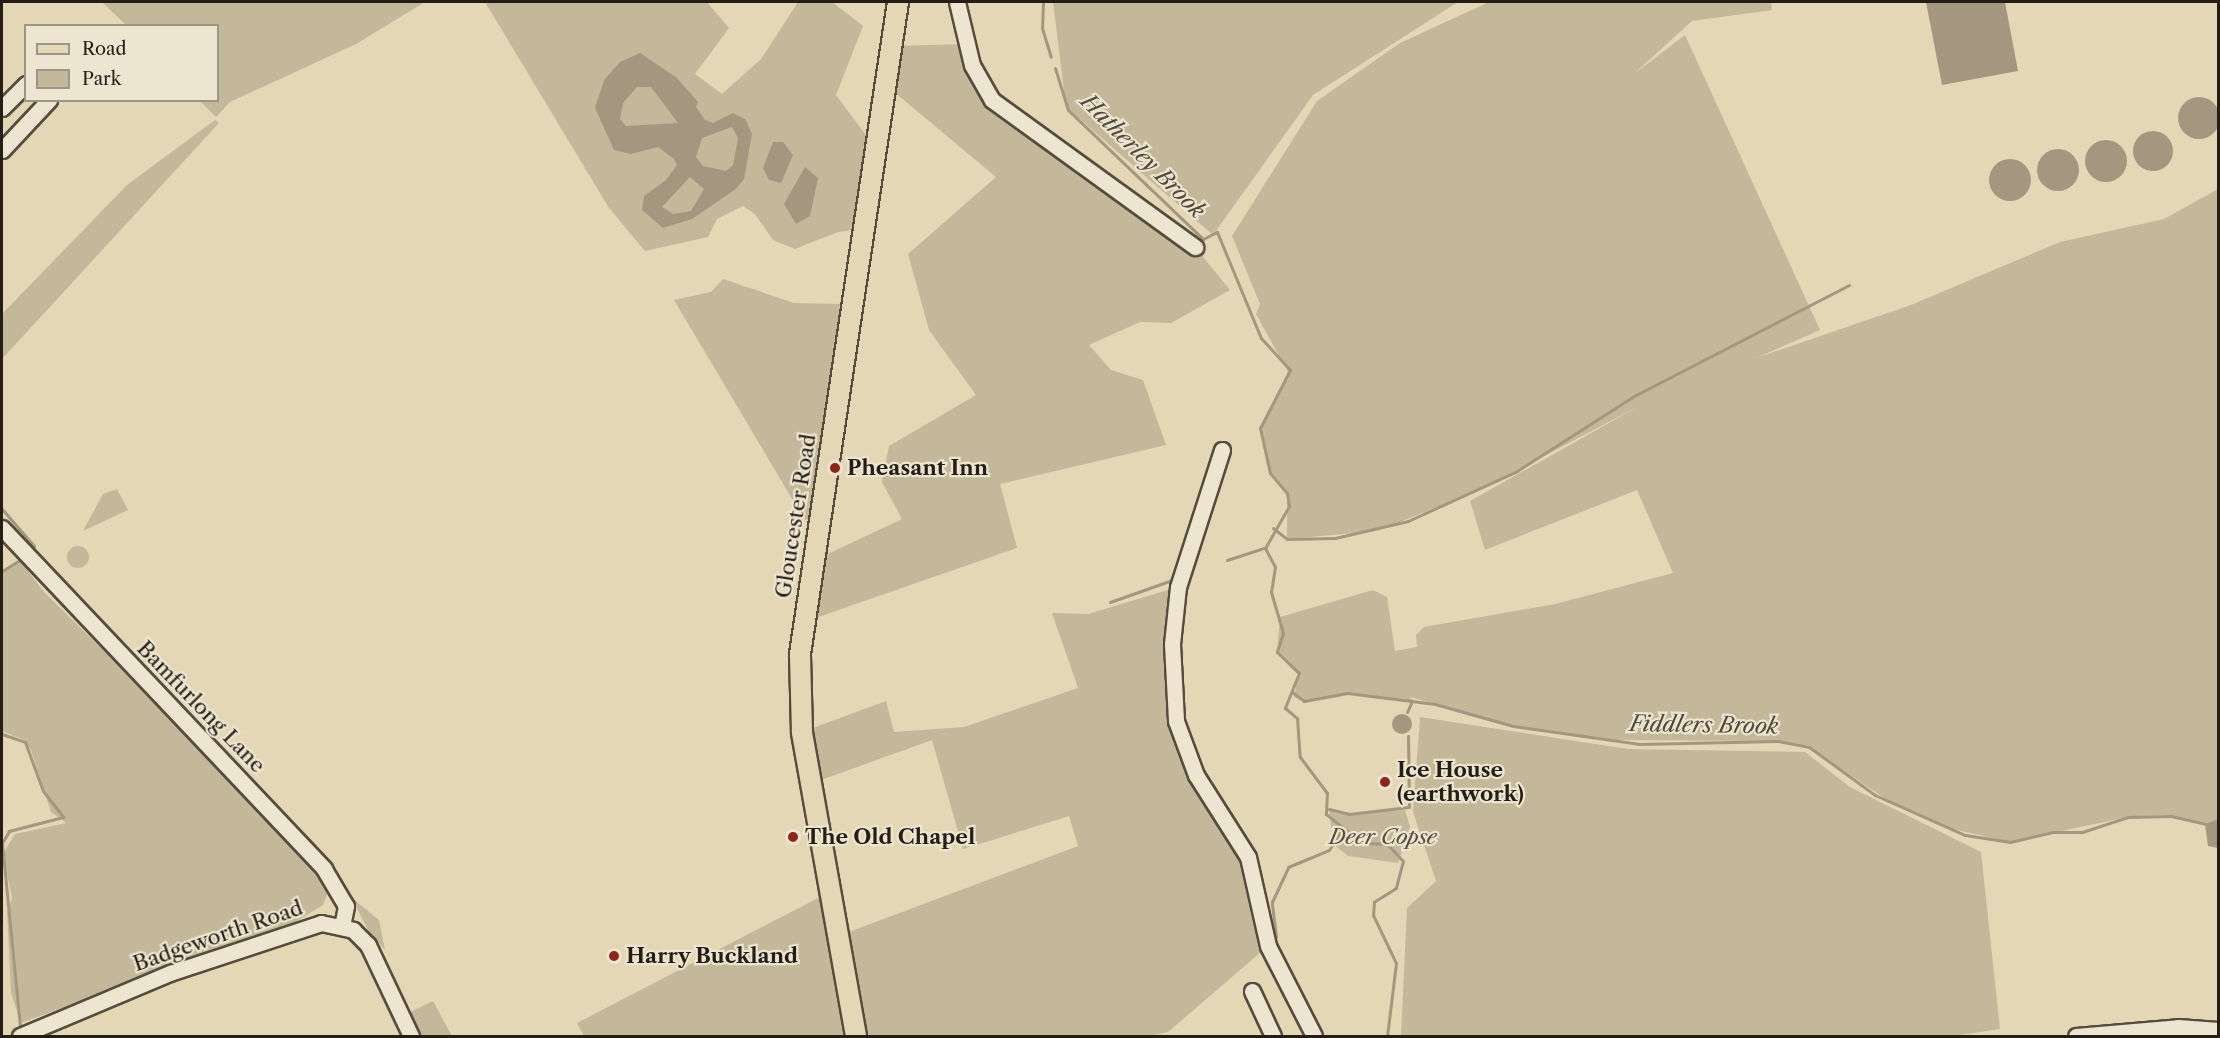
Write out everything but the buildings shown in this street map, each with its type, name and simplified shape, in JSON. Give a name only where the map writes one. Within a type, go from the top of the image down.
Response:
[{"type":"main road","name":"Gloucester Road","points":[[856,1036],[802,732],[800,654],[898,2]]},
{"type":"street","points":[[957,2],[972,65],[992,100],[1195,247]]},
{"type":"street","points":[[2,108],[24,86]]},
{"type":"street","points":[[2,150],[47,102]]},
{"type":"street","points":[[1222,450],[1178,587],[1172,644],[1176,721],[1196,775],[1248,857],[1268,946],[1314,1036]]},
{"type":"street","name":"Bamfurlong Lane","points":[[2,528],[324,869],[346,906],[342,926]]},
{"type":"street","name":"Badgeworth Road","points":[[20,1036],[170,973],[295,929],[321,923],[342,926]]},
{"type":"street","points":[[342,926],[368,945],[411,1036]]},
{"type":"street","points":[[1252,991],[1273,1036]]},
{"type":"street","points":[[2076,1036],[2178,1027],[2218,1030]]},
{"type":"green space","points":[[102,2],[425,2],[356,44],[230,102],[216,117],[201,102],[219,102],[219,24],[125,24]]},
{"type":"green space","points":[[485,2],[707,2],[729,28],[695,74],[722,94],[761,59],[798,2],[832,2],[863,26],[836,95],[877,150],[865,228],[838,232],[795,249],[773,240],[755,214],[743,206],[717,219],[708,237],[645,251],[609,208]]},
{"type":"green space","points":[[1053,2],[1458,2],[1313,95],[1213,235],[1066,107]]},
{"type":"green space","points":[[1489,2],[1771,2],[1772,10],[1692,21],[1634,74],[1685,35],[1820,330],[1756,358],[1911,305],[2060,242],[2164,219],[2218,189],[2218,819],[2205,824],[2163,815],[2128,817],[2010,842],[1948,828],[1889,801],[1808,747],[1778,741],[1613,740],[1513,726],[1410,697],[1417,703],[1347,693],[1304,701],[1294,697],[1299,673],[1277,652],[1280,617],[1373,590],[1387,597],[1395,651],[1417,647],[1416,635],[1424,627],[1555,604],[1673,573],[1637,490],[1485,550],[1470,501],[1639,406],[1478,491],[1377,531],[1287,539],[1287,493],[1270,473],[1260,428],[1288,372],[1256,314],[1260,304],[1232,236],[1317,101],[1400,43]]},
{"type":"green space","points":[[967,44],[981,84],[1195,247],[1230,290],[1171,323],[1140,322],[1089,345],[1111,370],[1143,380],[1166,445],[1000,484],[1017,548],[804,622],[813,561],[902,519],[882,482],[889,446],[976,395],[929,330],[908,254],[996,177],[887,86],[892,46]]},
{"type":"green space","points":[[215,120],[219,123],[2,359],[2,314],[127,185]]},
{"type":"green space","points":[[723,279],[794,303],[844,304],[813,521],[804,519],[674,300],[711,292]]},
{"type":"green space","points":[[117,489],[128,510],[83,531],[103,494]]},
{"type":"green space","points":[[78,546],[86,549],[89,557],[86,565],[78,568],[70,565],[67,557],[70,549]]},
{"type":"green space","points":[[20,560],[43,591],[214,759],[329,890],[323,905],[294,923],[21,1023],[11,993],[7,912],[12,898],[3,854],[15,834],[66,823],[51,812],[31,750],[24,740],[2,731],[2,571]]},
{"type":"green space","points":[[1178,587],[1179,733],[1248,857],[1268,946],[1168,1032],[1150,1036],[856,1036],[838,936],[1078,846],[1069,816],[963,849],[932,740],[810,784],[802,732],[886,701],[894,732],[964,727],[1078,688],[1052,613],[1088,614]]},
{"type":"green space","points":[[1420,717],[1628,749],[1805,752],[1850,787],[1981,852],[2000,1029],[1954,1036],[1401,1036],[1407,908],[1436,881],[1413,812]]},
{"type":"green space","name":"Deer Copse","points":[[1329,808],[1340,814],[1405,810],[1410,827],[1398,863],[1348,856],[1333,844]]},
{"type":"green space","points":[[822,896],[846,1036],[584,1036],[577,1023]]},
{"type":"green space","points":[[352,898],[379,920],[385,950],[369,932]]},
{"type":"green space","points":[[433,1001],[452,1036],[411,1036],[402,1016]]},
{"type":"shaded area","points":[[1926,2],[2005,2],[2018,71],[1942,85]]},
{"type":"shaded area","points":[[640,53],[677,78],[698,102],[696,107],[705,120],[713,123],[733,113],[745,119],[752,134],[744,179],[736,189],[692,219],[663,228],[642,210],[644,196],[666,180],[677,165],[674,159],[658,147],[631,154],[614,150],[595,108],[604,80],[620,62]],"holes":[[[637,87],[651,87],[678,123],[626,126],[620,119],[623,103]],[[732,127],[738,138],[733,165],[726,171],[703,166],[696,157],[702,138]],[[690,177],[704,189],[691,211],[673,214],[662,207]]]},
{"type":"shaded area","points":[[2199,97],[2214,103],[2220,118],[2214,133],[2199,139],[2184,133],[2178,118],[2184,103]]},
{"type":"shaded area","points":[[2153,131],[2161,132],[2167,137],[2172,143],[2172,159],[2167,165],[2161,170],[2153,171],[2145,170],[2139,165],[2134,159],[2133,151],[2134,143],[2139,137],[2145,132]]},
{"type":"shaded area","points":[[2106,140],[2121,146],[2127,161],[2121,176],[2106,182],[2091,176],[2085,161],[2091,146]]},
{"type":"shaded area","points":[[773,142],[783,142],[793,155],[781,183],[769,180],[763,168]]},
{"type":"shaded area","points":[[2058,149],[2073,155],[2079,170],[2073,185],[2058,191],[2043,185],[2037,170],[2043,155]]},
{"type":"shaded area","points":[[2010,159],[2025,165],[2031,180],[2025,195],[2010,201],[1995,195],[1989,180],[1995,165]]},
{"type":"shaded area","points":[[805,167],[818,178],[810,216],[796,224],[784,204]]},
{"type":"shaded area","points":[[1402,714],[1409,717],[1412,724],[1409,731],[1402,734],[1395,731],[1392,724],[1395,717]]},
{"type":"shaded area","points":[[2218,819],[2218,848],[2208,846],[2205,824]]},
{"type":"waterway","name":"Hatherley Brook","points":[[1043,2],[1042,28],[1051,57]]},
{"type":"waterway","name":"Hatherley Brook","points":[[1055,68],[1068,110],[1203,239],[1217,232],[1261,338],[1290,370],[1260,428],[1270,473],[1287,493],[1289,506],[1265,548],[1275,567],[1271,592],[1283,633],[1277,652],[1299,673],[1285,708],[1297,718],[1300,757],[1327,793],[1326,814],[1362,843],[1387,844],[1403,861],[1396,888],[1374,902],[1373,915],[1396,963],[1387,1036]]},
{"type":"waterway","points":[[1273,528],[1287,539],[1335,538],[1408,521],[1517,471],[1634,396],[1849,285]]},
{"type":"waterway","points":[[2,509],[34,546],[30,552]]},
{"type":"waterway","points":[[1227,560],[1264,548]]},
{"type":"waterway","points":[[2,571],[23,558]]},
{"type":"waterway","points":[[1110,602],[1172,580]]},
{"type":"waterway","name":"Fiddlers Brook","points":[[1292,692],[1304,701],[1347,693],[1435,704],[1513,726],[1640,744],[1778,741],[1809,747],[1875,795],[1965,835],[2010,842],[2053,832],[2082,832],[2128,817],[2171,816],[2205,824]]},
{"type":"waterway","points":[[1407,712],[1411,703]]},
{"type":"waterway","points":[[2,734],[25,742],[43,791],[63,817],[9,831],[2,843],[20,1026]]},
{"type":"waterway","points":[[1329,809],[1349,814],[1409,807],[1408,736]]},
{"type":"waterway","points":[[1276,937],[1272,902],[1288,867],[1329,850],[1342,829]]},
{"type":"place","name":"Pheasant Inn","points":[[835,468]]},
{"type":"place","name":"Ice House (earthwork)","points":[[1385,782]]},
{"type":"place","name":"The Old Chapel","points":[[793,837]]},
{"type":"place","name":"Harry Buckland","points":[[614,956]]}]
